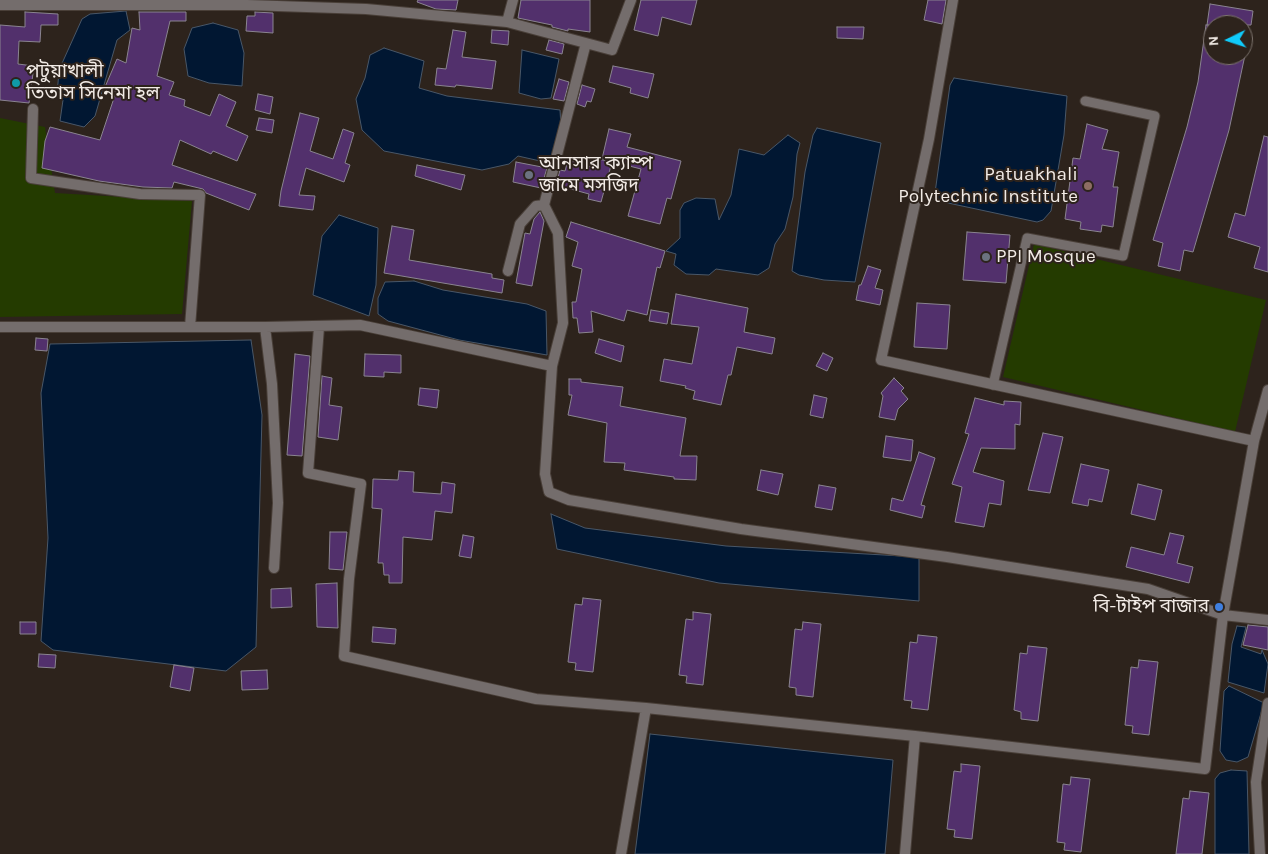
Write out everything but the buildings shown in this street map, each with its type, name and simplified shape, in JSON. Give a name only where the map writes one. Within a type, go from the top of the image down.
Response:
[{"type":"street","points":[[507,22],[514,0]]},
{"type":"street","points":[[0,5],[156,3],[366,4],[507,22],[612,50],[631,0]]},
{"type":"street","points":[[953,0],[930,139],[881,360],[1254,441]]},
{"type":"street","points":[[586,43],[544,205],[558,233],[563,323],[552,366],[545,474],[549,492],[569,500],[805,539],[947,557],[1148,589],[1224,616],[1268,620]]},
{"type":"street","points":[[33,109],[31,178],[140,194],[200,194],[190,327]]},
{"type":"street","points":[[508,270],[520,224],[536,206],[544,205]]},
{"type":"street","points":[[0,328],[319,327],[360,325],[552,366]]},
{"type":"street","points":[[265,327],[272,384],[278,503],[274,568]]},
{"type":"street","points":[[319,327],[308,474],[361,484],[349,579],[344,656],[536,699],[646,708],[915,736],[1206,769],[1224,616],[1254,441],[1268,390]]},
{"type":"street","points":[[1260,854],[1256,782],[1268,703]]},
{"type":"street","points":[[621,854],[646,708]]},
{"type":"street","points":[[905,854],[915,736]]},
{"type":"lane","points":[[993,385],[1027,238],[1123,256],[1155,116],[1085,101]]},
{"type":"green space","points":[[0,118],[45,127],[55,193],[192,201],[182,314],[0,317]]},
{"type":"green space","points":[[1034,244],[1266,300],[1235,432],[1003,377]]},
{"type":"water","points":[[126,11],[130,30],[117,40],[95,116],[84,127],[60,121],[63,100],[57,96],[59,70],[82,19],[90,14]]},
{"type":"water","points":[[213,23],[238,30],[244,53],[242,86],[209,83],[188,76],[184,49],[192,28]]},
{"type":"water","points":[[384,48],[424,61],[419,88],[447,96],[560,110],[561,127],[549,163],[518,156],[509,164],[482,170],[384,151],[362,130],[356,99],[365,78],[370,55]]},
{"type":"water","points":[[522,50],[559,59],[551,98],[541,99],[519,93]]},
{"type":"water","points":[[954,78],[1067,96],[1064,135],[1051,211],[1043,220],[1037,222],[934,200],[950,85]]},
{"type":"water","points":[[817,128],[881,143],[855,282],[824,280],[799,275],[792,271],[805,172],[813,135]]},
{"type":"water","points":[[788,135],[800,143],[797,154],[793,197],[785,229],[775,244],[769,268],[758,275],[716,269],[709,275],[686,274],[674,265],[676,254],[666,251],[680,238],[680,210],[684,203],[696,198],[715,199],[719,220],[731,195],[739,149],[764,155]]},
{"type":"water","points":[[339,215],[378,228],[376,285],[369,316],[313,295],[322,236]]},
{"type":"water","points":[[414,281],[443,290],[527,304],[546,311],[547,355],[459,340],[388,321],[378,314],[378,298],[385,282]]},
{"type":"water","points":[[251,340],[262,415],[256,647],[226,671],[53,650],[41,641],[48,538],[41,393],[50,344]]},
{"type":"water","points":[[551,514],[585,528],[726,546],[919,557],[919,601],[719,583],[557,549]]},
{"type":"water","points":[[1237,626],[1246,627],[1241,647],[1261,654],[1262,650],[1268,664],[1264,693],[1228,682],[1232,644]]},
{"type":"water","points":[[1229,686],[1264,703],[1248,757],[1237,762],[1226,760],[1220,751],[1224,691]]},
{"type":"water","points":[[650,734],[893,760],[885,854],[635,854]]},
{"type":"water","points":[[1231,770],[1247,771],[1249,854],[1215,854],[1215,779],[1220,773]]},
{"type":"place","name":"পটুয়াখালী তিতাস সিনেমা হল","points":[[16,83]]},
{"type":"place","name":"আনসার ক্যাম্প জামে মসজিদ","points":[[529,175]]},
{"type":"place","name":"Patuakhali Polytechnic Institute","points":[[1088,186]]},
{"type":"place","name":"PPI Mosque","points":[[986,257]]},
{"type":"place","name":"বি-টাইপ বাজার","points":[[1219,607]]}]
